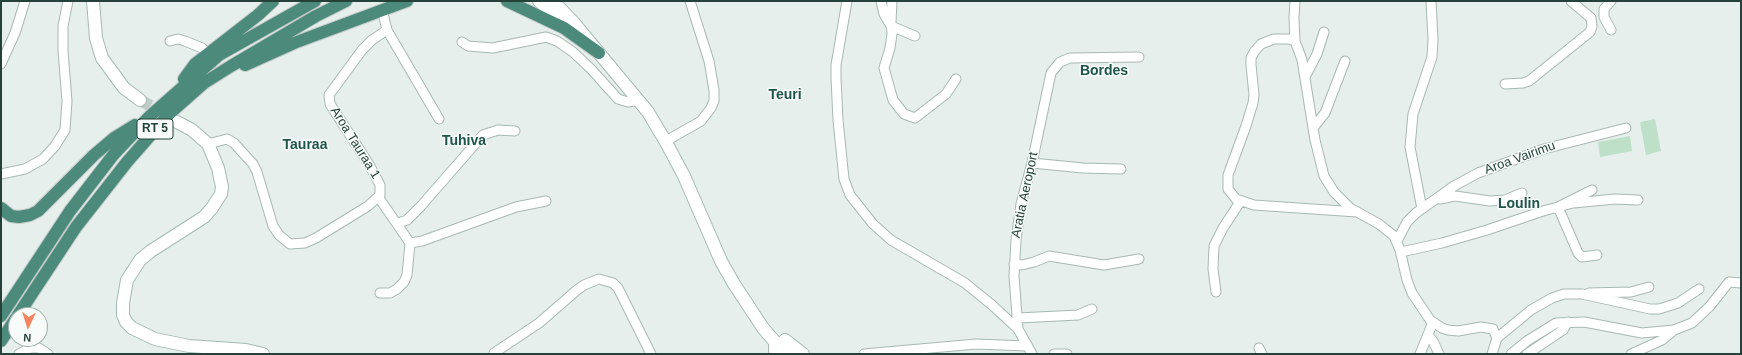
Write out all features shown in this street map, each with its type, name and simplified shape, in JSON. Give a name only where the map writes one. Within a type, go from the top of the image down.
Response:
[{"type":"highway","points":[[177,91],[195,64],[258,16],[273,1]]},
{"type":"highway","name":"RT 5","points":[[1,316],[70,211],[114,154],[150,116],[219,55],[315,1]]},
{"type":"highway","name":"RT 5","points":[[23,307],[76,227],[126,162],[170,113],[204,83],[259,48],[346,1]]},
{"type":"highway","points":[[204,83],[223,77],[252,61],[294,43],[382,9],[407,1]]},
{"type":"highway","points":[[507,1],[528,9],[564,28],[599,54]]},
{"type":"highway","points":[[1,208],[11,216],[19,217],[30,215],[38,210],[80,167],[114,138],[150,116]]},
{"type":"highway","points":[[1,341],[8,330]]},
{"type":"main road","points":[[93,1],[96,38],[102,58],[124,88],[140,100]]},
{"type":"main road","points":[[539,1],[599,54]]},
{"type":"main road","points":[[553,1],[574,23],[639,100],[666,141],[692,193],[721,261],[734,284],[775,348],[796,353]]},
{"type":"main road","points":[[177,122],[192,130],[208,144],[217,163],[222,187],[218,200],[204,217],[151,251],[140,260],[127,280],[123,315],[126,322],[132,328],[155,339],[189,346],[246,350],[262,354]]},
{"type":"main road","points":[[748,304],[796,353]]},
{"type":"street","points":[[1,64],[15,33],[25,1]]},
{"type":"street","points":[[1,174],[25,169],[43,159],[55,146],[65,130],[67,101],[63,51],[63,26],[68,1]]},
{"type":"street","points":[[666,141],[701,121],[712,108],[714,101],[714,90],[709,61],[690,1]]},
{"type":"street","points":[[847,1],[836,65],[836,93],[844,179],[850,195],[873,224],[891,240],[965,284],[992,305],[1018,329]]},
{"type":"street","points":[[881,1],[884,14],[891,26],[915,36]]},
{"type":"street","points":[[892,1],[890,48],[884,68],[893,100],[904,114],[915,118],[946,94],[956,79]]},
{"type":"street","points":[[1296,1],[1294,18],[1295,41],[1302,60],[1319,160],[1324,176],[1334,192],[1357,212],[1387,230],[1394,236],[1401,252],[1406,280],[1424,312],[1433,322],[1448,330],[1458,331],[1481,327],[1488,328],[1492,329],[1497,338]]},
{"type":"street","points":[[1422,209],[1410,147],[1413,114],[1432,57],[1433,39],[1431,1]]},
{"type":"street","points":[[1505,84],[1523,83],[1529,81],[1590,32],[1592,26],[1591,18],[1571,1]]},
{"type":"street","points":[[1611,1],[1604,9],[1604,16],[1611,30]]},
{"type":"street","points":[[382,9],[387,30],[439,119]]},
{"type":"street","name":"Aroa Tauraa 1","points":[[208,144],[227,139],[234,143],[253,164],[257,172],[273,226],[278,235],[290,244],[305,243],[316,238],[368,206],[379,198],[381,190],[377,177],[329,100],[333,89],[362,50],[372,40],[387,30]]},
{"type":"street","points":[[1305,77],[1317,54],[1324,32]]},
{"type":"street","points":[[462,42],[468,46],[493,48],[546,37],[557,40],[592,69],[618,99],[628,102],[639,100]]},
{"type":"street","points":[[170,41],[178,39],[202,48],[209,54]]},
{"type":"street","points":[[1295,41],[1280,39],[1267,41],[1257,47],[1251,58],[1254,95],[1253,103],[1228,175],[1228,189],[1232,196],[1240,202],[1254,205],[1357,212]]},
{"type":"street","name":"Aratia Aeroport","points":[[1029,350],[1018,329],[1014,264],[1016,226],[1032,163],[1051,73],[1060,62],[1070,58],[1139,57]]},
{"type":"street","points":[[1313,128],[1325,113],[1345,61]]},
{"type":"street","name":"Aroa Vairimu","points":[[1397,241],[1407,222],[1430,202],[1478,173],[1544,149],[1626,128]]},
{"type":"street","points":[[398,223],[407,220],[421,206],[483,135],[498,130],[514,131]]},
{"type":"street","points":[[1032,163],[1083,168],[1121,169]]},
{"type":"street","points":[[1558,207],[1592,190]]},
{"type":"street","points":[[1430,202],[1446,196],[1490,201],[1505,200],[1522,193]]},
{"type":"street","points":[[379,198],[398,223],[410,243],[407,275],[404,282],[390,293],[380,293]]},
{"type":"street","points":[[1401,252],[1442,243],[1573,203],[1609,199],[1638,200]]},
{"type":"street","points":[[410,243],[422,241],[516,207],[546,201]]},
{"type":"street","points":[[1216,292],[1212,269],[1214,246],[1223,228],[1240,202]]},
{"type":"street","points":[[1558,207],[1578,253],[1582,257],[1597,255]]},
{"type":"street","points":[[1014,264],[1022,265],[1049,256],[1104,265],[1139,259]]},
{"type":"street","points":[[494,353],[539,322],[584,285],[599,280],[613,283],[618,288],[651,354]]},
{"type":"street","points":[[1511,354],[1526,341],[1556,323],[1584,322],[1642,333],[1674,330],[1692,323],[1698,318],[1728,282],[1741,283]]},
{"type":"street","points":[[1492,354],[1497,338],[1541,304],[1564,294],[1631,292],[1649,287]]},
{"type":"street","points":[[1582,294],[1659,309],[1678,303],[1699,289]]},
{"type":"street","points":[[1018,318],[1078,315],[1092,309]]},
{"type":"street","points":[[1420,354],[1433,322]]},
{"type":"street","points":[[1527,354],[1563,330],[1568,322]]},
{"type":"street","points":[[1632,354],[1662,340],[1674,330]]},
{"type":"street","points":[[1428,335],[1433,341],[1439,354]]},
{"type":"street","points":[[864,354],[976,344],[1029,350]]},
{"type":"street","points":[[19,354],[30,348],[39,348],[48,354]]},
{"type":"street","points":[[1054,354],[1067,354]]},
{"type":"green space","points":[[1655,119],[1661,151],[1646,155],[1640,122]]},
{"type":"green space","points":[[1630,136],[1632,151],[1600,157],[1598,142]]},
{"type":"tunnel","points":[[140,100],[165,114]]},
{"type":"district","name":"Bordes","points":[[1104,71]]},
{"type":"district","name":"Teuri","points":[[785,95]]},
{"type":"district","name":"Tuhiva","points":[[464,141]]},
{"type":"district","name":"Tauraa","points":[[305,145]]},
{"type":"district","name":"Loulin","points":[[1519,204]]}]
